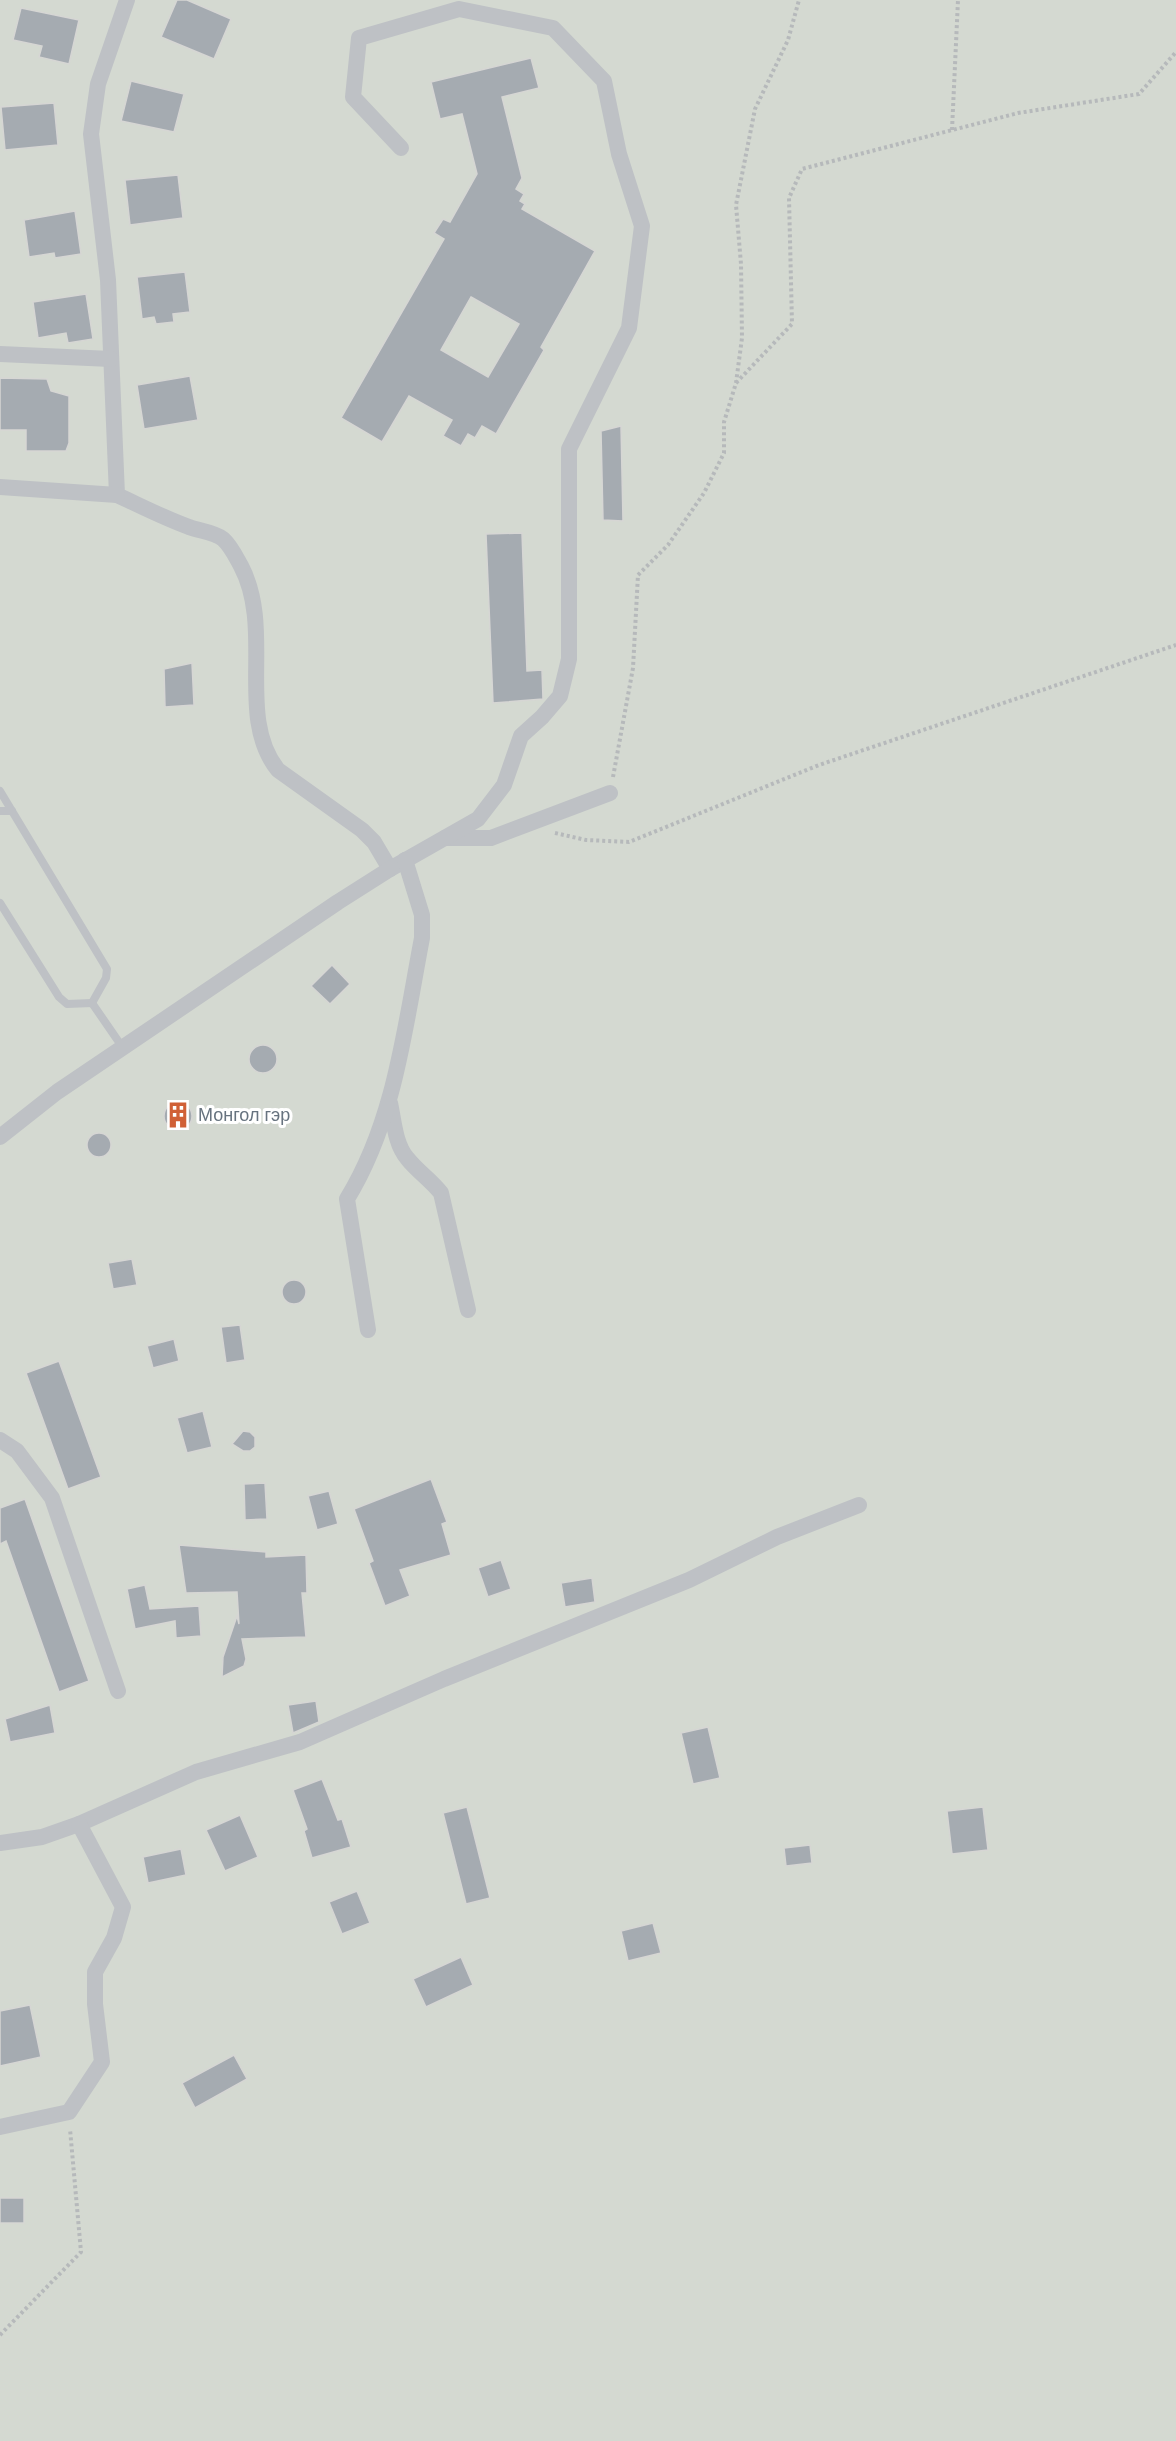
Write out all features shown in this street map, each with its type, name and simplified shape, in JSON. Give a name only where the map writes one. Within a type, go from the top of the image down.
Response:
[{"type":"street","points":[[117,495],[102,211],[91,134],[98,84],[127,0]]},
{"type":"street","points":[[0,1137],[37,1106],[398,864],[478,819],[504,785],[521,736],[560,696],[569,659],[569,449],[629,328],[642,226],[619,154],[604,81],[553,28],[459,9],[359,38],[353,97],[401,148]]},
{"type":"street","points":[[0,354],[111,359]]},
{"type":"street","points":[[0,488],[117,495],[222,539],[234,552],[246,576],[254,602],[258,632],[257,709],[262,743],[269,759],[278,770],[362,830],[398,864],[422,915],[422,938],[390,1103],[357,1184],[348,1199],[368,1330]]},
{"type":"street","points":[[445,838],[491,838],[610,793]]},
{"type":"street","points":[[390,1103],[399,1144],[407,1158],[429,1177],[441,1193],[468,1310]]},
{"type":"street","points":[[0,1440],[17,1451],[52,1498],[118,1691]]},
{"type":"street","points":[[0,1843],[42,1837],[79,1824],[196,1772],[300,1742],[444,1679],[689,1580],[777,1537],[859,1504]]},
{"type":"street","points":[[0,2127],[69,2112],[102,2061],[95,2004],[95,1972],[114,1938],[123,1907],[79,1824]]},
{"type":"lane","points":[[0,791],[107,969],[106,978],[92,1003]]},
{"type":"lane","points":[[0,811],[12,811]]},
{"type":"lane","points":[[0,903],[59,997],[67,1004],[92,1003]]},
{"type":"lane","points":[[92,1003],[123,1048]]},
{"type":"path","points":[[610,793],[633,668],[638,574],[668,545],[714,473],[724,453],[724,422],[736,383],[742,338],[741,264],[736,205],[755,109],[788,40],[799,0]]},
{"type":"path","points":[[952,130],[958,0]]},
{"type":"path","points":[[736,383],[792,324],[789,198],[801,170],[1018,113],[1139,94],[1176,52]]},
{"type":"path","points":[[520,828],[586,840],[629,842],[819,765],[1176,645]]},
{"type":"path","points":[[0,2335],[81,2252],[69,2112]]},
{"type":"shaded area","points":[[0,0],[1176,0],[1176,2441],[0,2441]]},
{"type":"building","points":[[177,0],[187,0],[231,19],[214,59],[161,37]]},
{"type":"building","points":[[21,8],[79,20],[69,64],[39,57],[42,46],[13,40]]},
{"type":"building","points":[[531,58],[539,88],[502,97],[522,178],[516,189],[524,194],[520,201],[525,204],[522,209],[595,251],[541,347],[544,350],[496,434],[482,426],[475,438],[468,434],[461,446],[443,436],[452,420],[409,396],[382,442],[341,418],[444,239],[434,233],[443,219],[450,222],[477,174],[462,114],[440,119],[431,82]],"holes":[[[471,297],[519,324],[488,377],[441,350]]]},
{"type":"building","points":[[131,81],[184,94],[174,132],[121,121]]},
{"type":"building","points":[[54,103],[58,145],[5,150],[1,107]]},
{"type":"building","points":[[178,175],[183,218],[130,225],[125,180]]},
{"type":"building","points":[[75,211],[81,254],[55,258],[54,253],[29,257],[24,220]]},
{"type":"building","points":[[185,272],[190,312],[173,314],[174,322],[156,324],[154,317],[142,319],[137,277]]},
{"type":"building","points":[[86,294],[93,339],[68,343],[66,333],[38,338],[33,302]]},
{"type":"building","points":[[190,376],[198,420],[144,429],[137,385]]},
{"type":"building","points":[[0,378],[47,379],[51,391],[69,396],[69,443],[66,451],[26,451],[26,430],[0,430]]},
{"type":"building","points":[[621,426],[623,521],[603,520],[601,431]]},
{"type":"building","points":[[522,533],[527,671],[542,670],[543,699],[493,703],[486,534]]},
{"type":"building","points":[[192,663],[194,705],[165,707],[164,669]]},
{"type":"building","points":[[332,965],[350,984],[330,1004],[311,986]]},
{"type":"building","name":"Монгол гэр","points":[[263,1045],[273,1049],[277,1059],[273,1069],[263,1073],[253,1069],[249,1059],[253,1049]]},
{"type":"building","name":"Монгол гэр","points":[[178,1102],[188,1106],[192,1116],[188,1126],[178,1130],[168,1126],[164,1116],[168,1106]]},
{"type":"building","points":[[99,1133],[107,1137],[111,1145],[107,1153],[99,1157],[91,1153],[87,1145],[91,1137]]},
{"type":"building","points":[[132,1259],[137,1285],[113,1289],[108,1263]]},
{"type":"building","points":[[294,1280],[303,1283],[306,1292],[303,1301],[294,1304],[285,1301],[282,1292],[285,1283]]},
{"type":"building","points":[[240,1325],[245,1360],[226,1363],[221,1327]]},
{"type":"building","points":[[174,1339],[179,1361],[153,1368],[147,1346]]},
{"type":"building","points":[[59,1361],[101,1477],[68,1489],[26,1373]]},
{"type":"building","points":[[203,1411],[212,1447],[187,1453],[177,1418]]},
{"type":"building","points":[[243,1431],[250,1432],[255,1437],[255,1447],[250,1451],[243,1451],[232,1444]]},
{"type":"building","points":[[431,1479],[447,1522],[442,1524],[451,1555],[400,1570],[410,1596],[385,1606],[369,1563],[373,1561],[354,1509]]},
{"type":"building","points":[[265,1483],[267,1519],[245,1520],[244,1484]]},
{"type":"building","points":[[329,1491],[338,1524],[317,1530],[308,1496]]},
{"type":"building","points":[[25,1499],[89,1681],[59,1692],[6,1541],[0,1544],[0,1508]]},
{"type":"building","points":[[179,1545],[266,1552],[266,1557],[306,1555],[307,1593],[302,1593],[306,1637],[242,1639],[246,1659],[244,1666],[222,1677],[223,1657],[237,1616],[239,1624],[237,1592],[186,1593]]},
{"type":"building","points":[[501,1560],[511,1589],[488,1597],[478,1568]]},
{"type":"building","points":[[592,1578],[595,1602],[565,1607],[561,1583]]},
{"type":"building","points":[[145,1585],[150,1609],[199,1606],[201,1636],[176,1638],[175,1621],[135,1629],[127,1589]]},
{"type":"building","points":[[316,1701],[319,1722],[293,1733],[288,1705]]},
{"type":"building","points":[[50,1705],[55,1733],[10,1742],[5,1719]]},
{"type":"building","points":[[708,1727],[720,1778],[693,1784],[681,1733]]},
{"type":"building","points":[[322,1779],[338,1820],[342,1819],[351,1847],[312,1858],[304,1831],[307,1829],[293,1790]]},
{"type":"building","points":[[467,1807],[490,1898],[466,1904],[443,1813]]},
{"type":"building","points":[[983,1807],[988,1850],[952,1854],[947,1811]]},
{"type":"building","points":[[240,1815],[258,1857],[225,1871],[206,1830]]},
{"type":"building","points":[[810,1845],[812,1863],[786,1866],[784,1848]]},
{"type":"building","points":[[181,1849],[186,1875],[148,1883],[143,1857]]},
{"type":"building","points":[[357,1891],[370,1923],[342,1934],[329,1902]]},
{"type":"building","points":[[653,1923],[661,1953],[628,1961],[621,1931]]},
{"type":"building","points":[[461,1957],[473,1985],[426,2007],[413,1979]]},
{"type":"building","points":[[30,2005],[41,2057],[0,2066],[0,2011]]},
{"type":"building","points":[[234,2055],[247,2079],[195,2108],[182,2083]]},
{"type":"building","points":[[0,2198],[24,2198],[24,2223],[0,2223]]},
{"type":"place","name":"Монгол гэр","points":[[178,1115]]}]
